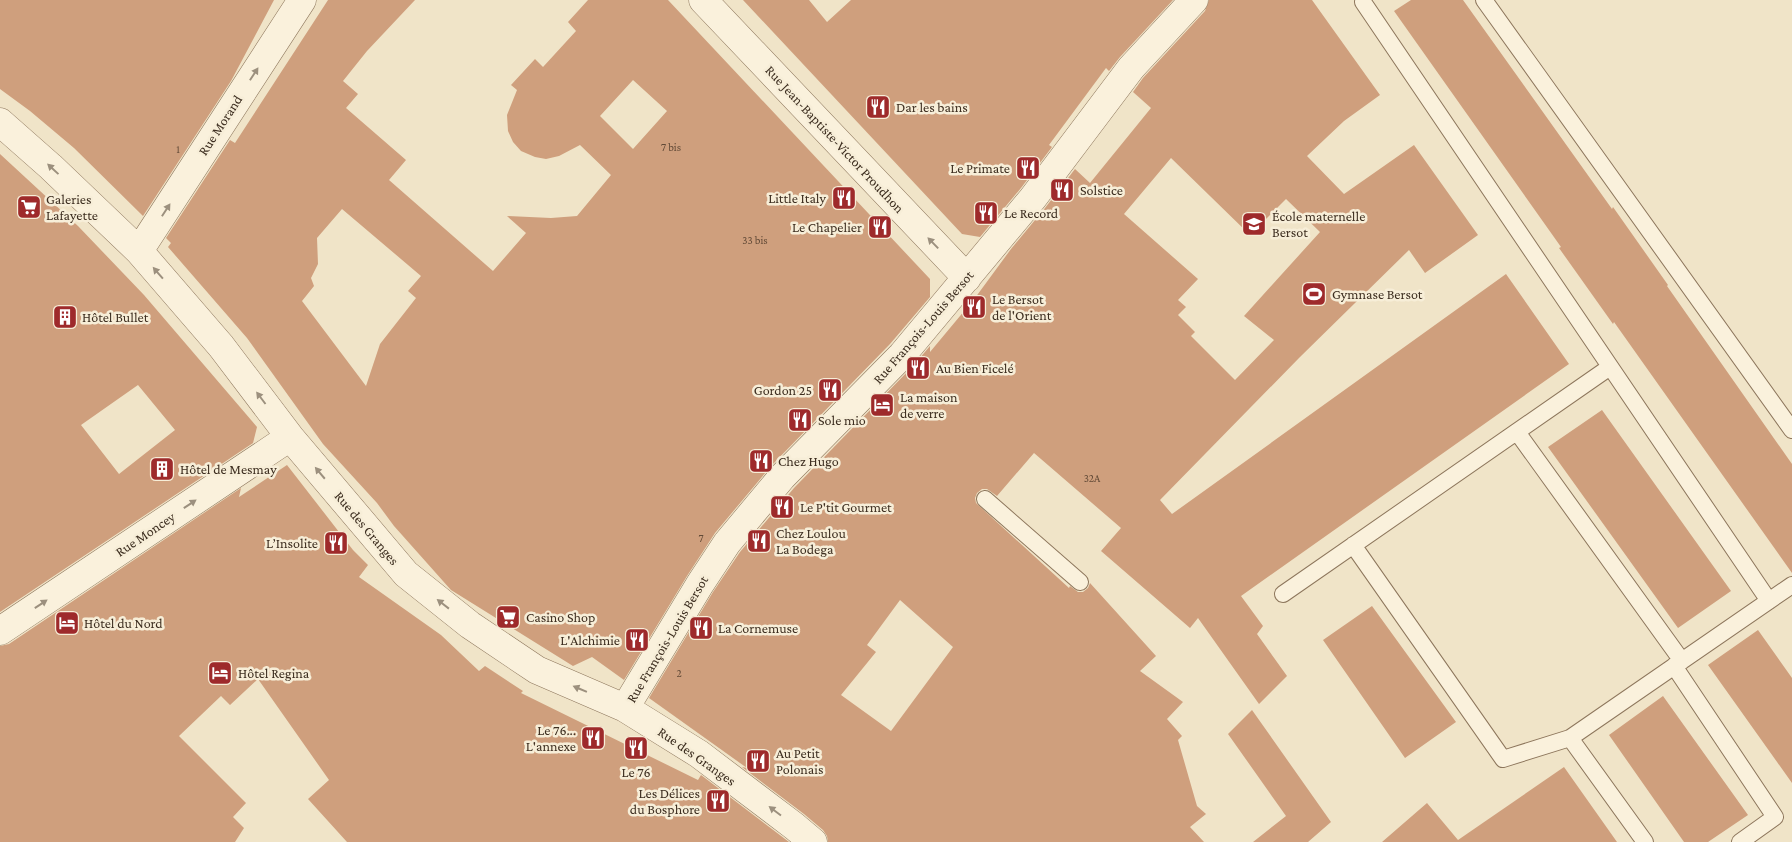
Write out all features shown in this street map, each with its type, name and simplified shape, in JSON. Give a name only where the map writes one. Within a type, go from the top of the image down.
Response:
[{"type":"street","name":"Rue Morand","points":[[139,251],[302,0]]},
{"type":"street","name":"Rue Jean-Baptiste-Victor Proudhon","points":[[703,0],[967,278]]},
{"type":"street","name":"Rue François-Louis Bersot","points":[[625,708],[727,543],[782,477],[871,398],[902,355],[1033,198],[1131,68],[1194,0]]},
{"type":"street","name":"Rue des Granges","points":[[0,122],[51,167],[139,251],[221,346],[290,437],[406,574],[470,625],[537,670],[625,708],[698,754],[794,826],[812,842]]},
{"type":"street","name":"Rue Moncey","points":[[0,631],[290,437]]},
{"type":"lane","points":[[1484,0],[1792,430]]},
{"type":"lane","points":[[1363,1],[1769,601]]},
{"type":"lane","points":[[1283,594],[1610,367]]},
{"type":"lane","points":[[1517,432],[1678,663],[1775,817],[1740,842]]},
{"type":"lane","points":[[985,499],[1080,582]]},
{"type":"lane","points":[[1353,545],[1503,759],[1570,738],[1792,585]]},
{"type":"lane","points":[[1570,738],[1645,842]]},
{"type":"building","points":[[0,0],[274,0],[231,81],[143,216],[74,148],[30,111],[0,89]]},
{"type":"building","points":[[328,0],[415,0],[367,51],[343,81],[358,94],[346,108],[406,160],[389,180],[493,271],[526,233],[507,216],[551,218],[577,216],[611,175],[580,145],[559,156],[546,159],[521,151],[513,142],[508,131],[507,115],[517,90],[511,85],[535,59],[543,67],[576,31],[568,22],[588,0],[668,0],[930,279],[930,297],[890,344],[771,466],[715,533],[624,680],[592,657],[573,666],[451,590],[394,526],[377,503],[323,444],[247,338],[168,247],[171,243],[166,238],[230,140],[235,143]],"holes":[[[633,80],[667,111],[633,149],[600,116]],[[342,209],[421,276],[408,291],[416,298],[380,344],[366,386],[302,301],[314,286],[311,278],[318,264],[317,238]]]},
{"type":"building","points":[[743,0],[809,0],[827,22],[851,0],[1173,0],[1109,71],[1106,68],[1049,145],[1052,147],[980,237],[962,234]]},
{"type":"building","points":[[1209,0],[1312,0],[1380,95],[1344,121],[1307,156],[1344,194],[1414,145],[1478,235],[1425,273],[1409,250],[1299,358],[1160,500],[1172,514],[1506,274],[1569,364],[1241,596],[1263,626],[1257,634],[1287,676],[1259,704],[1198,618],[1190,628],[1101,551],[1121,528],[1034,453],[997,496],[987,489],[982,489],[977,493],[976,503],[1069,588],[1070,586],[1078,592],[1083,592],[1090,583],[1156,656],[1140,671],[1183,702],[1167,719],[1182,736],[1178,740],[1197,806],[1206,814],[1190,827],[1204,842],[828,842],[823,830],[742,767],[747,768],[649,698],[713,592],[740,552],[794,488],[913,366],[930,346],[930,352],[975,298],[1011,249],[1075,169],[1090,183],[1151,108],[1133,92],[1143,78],[1205,11]],"holes":[[[1171,158],[1250,235],[1286,199],[1320,232],[1244,316],[1274,340],[1235,380],[1191,336],[1195,332],[1178,315],[1186,307],[1178,300],[1198,279],[1124,214]],[[900,600],[953,647],[891,731],[841,695],[876,652],[867,645]]]},
{"type":"building","points":[[1411,0],[1463,0],[1612,209],[1613,207],[1792,464],[1792,573],[1614,322],[1613,324],[1559,248],[1561,247],[1394,11]]},
{"type":"building","points":[[0,154],[78,226],[144,295],[257,427],[253,443],[0,612]],"holes":[[[138,385],[175,430],[119,474],[81,425]]]},
{"type":"building","points":[[1602,410],[1731,591],[1678,628],[1548,447]]},
{"type":"building","points":[[287,465],[353,550],[368,565],[359,577],[441,635],[479,671],[485,666],[523,691],[521,693],[698,780],[701,775],[789,842],[347,842],[308,799],[329,780],[258,679],[230,705],[221,696],[179,736],[246,803],[233,817],[244,828],[235,842],[0,842],[0,646],[9,644],[241,488],[239,497]]},
{"type":"building","points":[[1372,606],[1456,722],[1405,758],[1323,640]]},
{"type":"building","points":[[1758,630],[1792,678],[1792,783],[1708,665]]},
{"type":"building","points":[[1663,696],[1748,815],[1708,842],[1684,842],[1609,735]]},
{"type":"building","points":[[1252,710],[1331,822],[1308,842],[1253,842],[1286,816],[1228,734]]},
{"type":"building","points":[[1564,767],[1617,842],[1382,842],[1427,803],[1458,840]]},
{"type":"place","name":"Dar les bains","points":[[878,107]]},
{"type":"place","name":"Le Primate","points":[[1028,168]]},
{"type":"place","name":"Solstice","points":[[1062,190]]},
{"type":"place","name":"Little Italy","points":[[844,198]]},
{"type":"place","name":"Galeries Lafayette","points":[[29,207]]},
{"type":"place","name":"Le Record","points":[[986,213]]},
{"type":"place","name":"École maternelle Bersot","points":[[1254,224]]},
{"type":"place","name":"Le Chapelier","points":[[880,227]]},
{"type":"place","name":"Gymnase Bersot","points":[[1314,294]]},
{"type":"place","name":"Le Bersot de l'Orient","points":[[974,307]]},
{"type":"place","name":"Hôtel Bullet","points":[[65,317]]},
{"type":"place","name":"Au Bien Ficelé","points":[[918,368]]},
{"type":"place","name":"Gordon 25","points":[[830,390]]},
{"type":"place","name":"La maison de verre","points":[[882,405]]},
{"type":"place","name":"Sole mio","points":[[800,420]]},
{"type":"place","name":"Chez Hugo","points":[[761,461]]},
{"type":"place","name":"Hôtel de Mesmay","points":[[162,469]]},
{"type":"place","name":"Le P'tit Gourmet","points":[[782,507]]},
{"type":"place","name":"Chez Loulou La Bodega","points":[[759,541]]},
{"type":"place","name":"L’Insolite","points":[[336,543]]},
{"type":"place","name":"Casino Shop","points":[[508,617]]},
{"type":"place","name":"Hôtel du Nord","points":[[67,623]]},
{"type":"place","name":"La Cornemuse","points":[[701,628]]},
{"type":"place","name":"L'Alchimie","points":[[637,640]]},
{"type":"place","name":"Hôtel Regina","points":[[220,673]]},
{"type":"place","name":"Le 76... L'annexe","points":[[593,738]]},
{"type":"place","name":"Le 76","points":[[636,748]]},
{"type":"place","name":"Au Petit Polonais","points":[[758,761]]},
{"type":"place","name":"Les Délices du Bosphore","points":[[718,801]]}]
